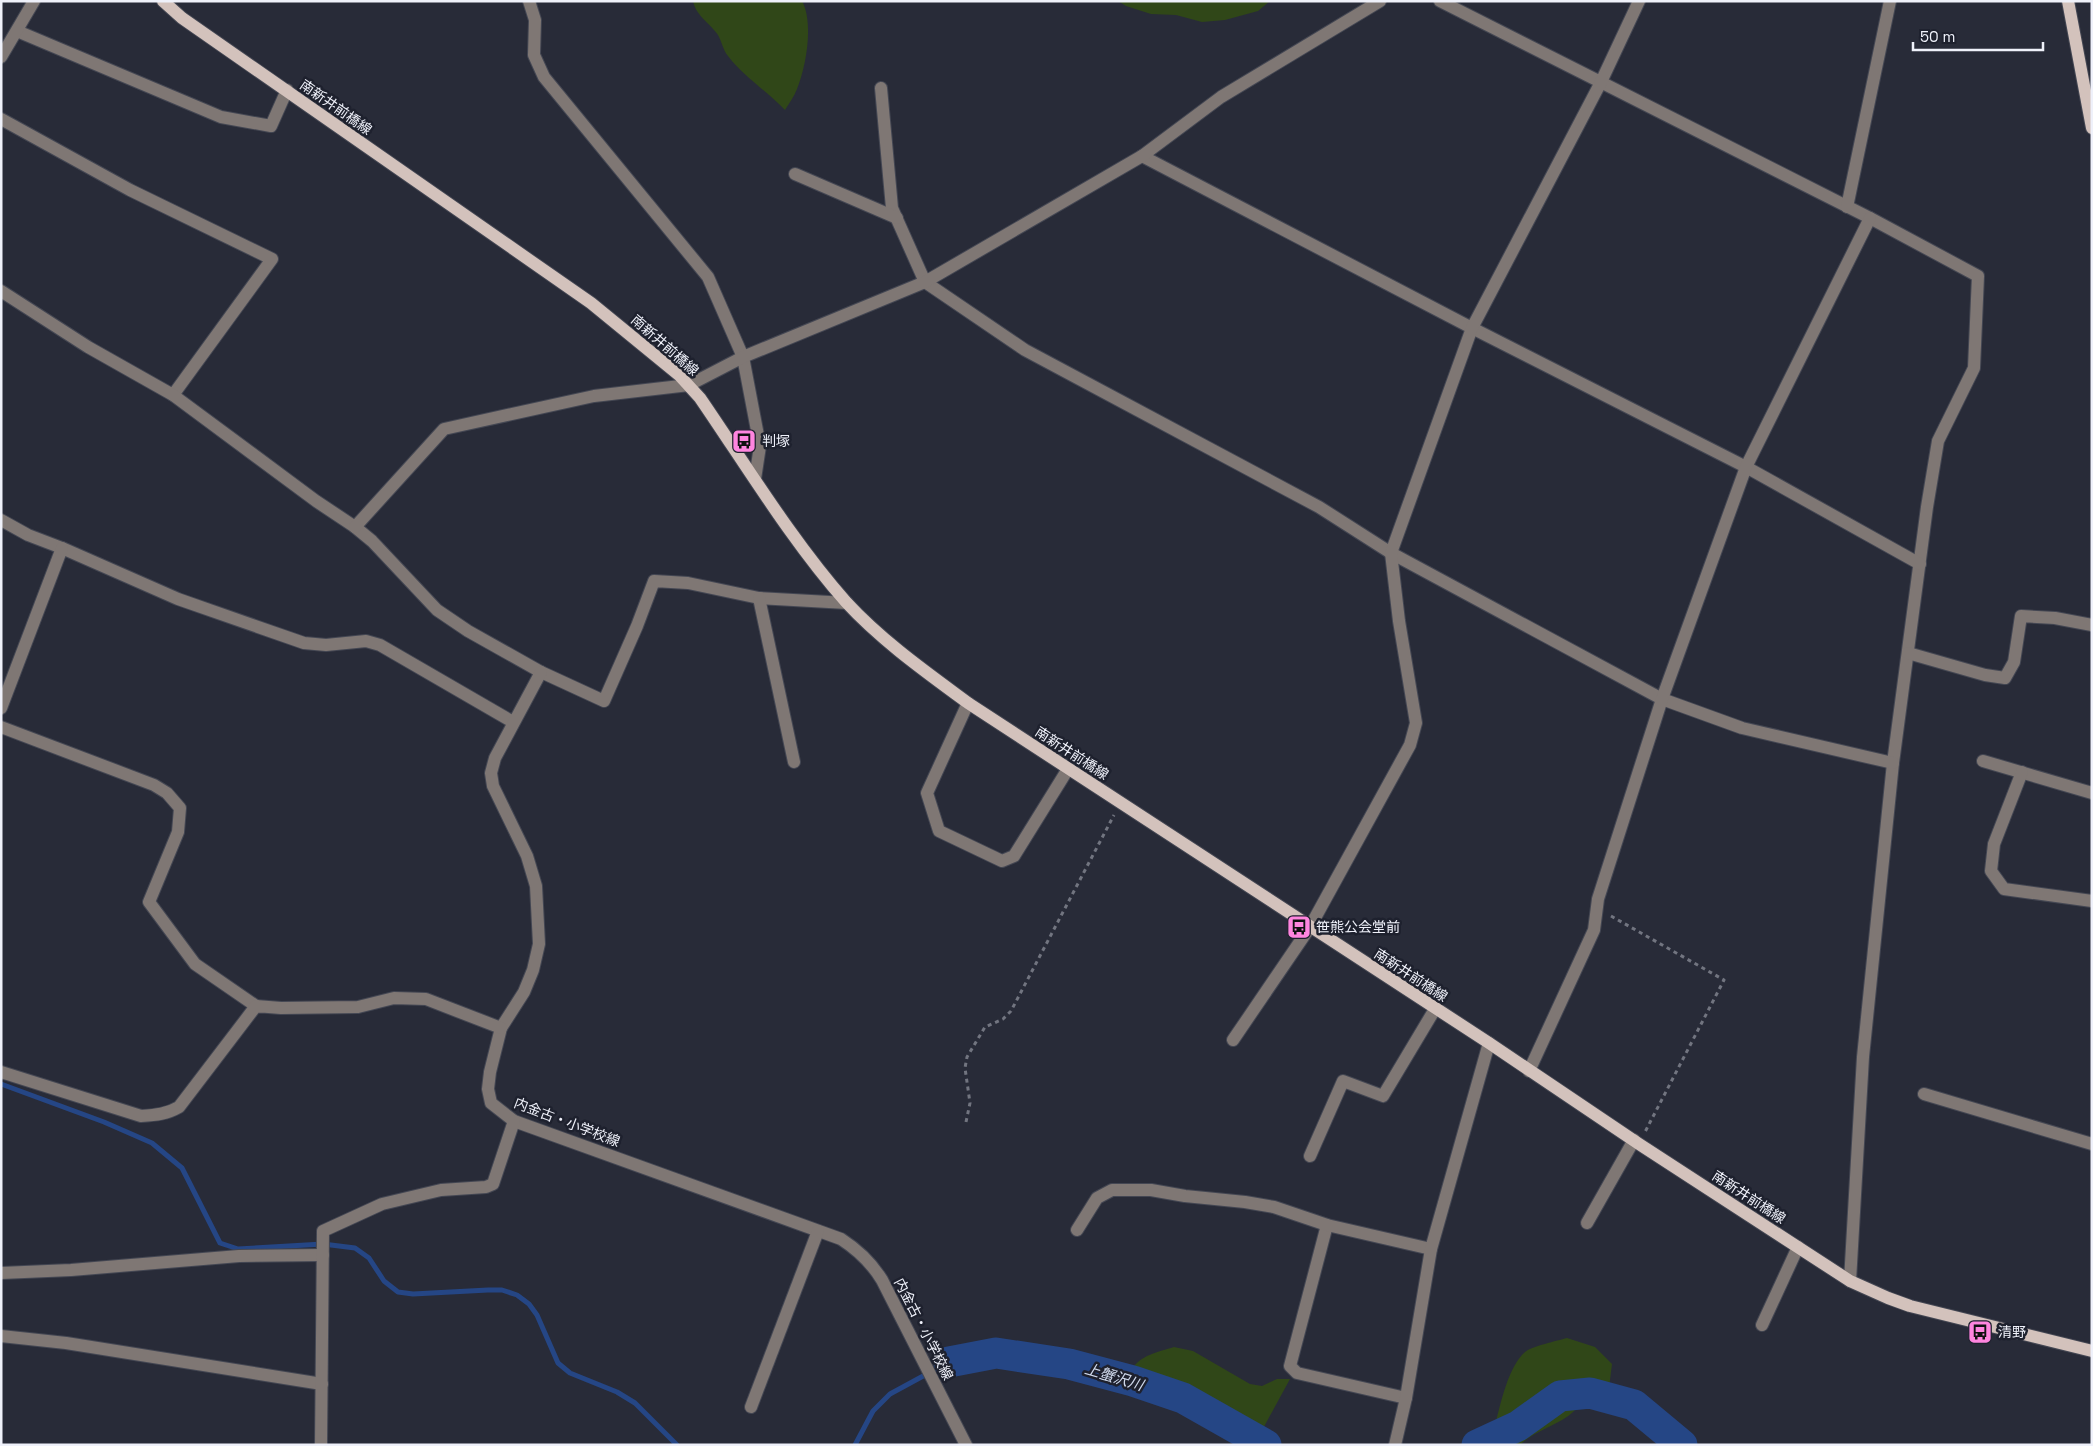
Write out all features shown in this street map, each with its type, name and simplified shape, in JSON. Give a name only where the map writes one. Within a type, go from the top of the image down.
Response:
[{"type":"main road","name":"南新井前橋線","points":[[163,1],[182,18],[591,303],[689,385],[805,552],[847,603],[899,652],[968,703],[1435,1009],[1490,1043],[1636,1142],[1850,1281],[1910,1306],[2092,1351]]},
{"type":"main road","points":[[2068,1],[2092,128]]},
{"type":"street","points":[[1,57],[34,1]]},
{"type":"street","points":[[529,1],[535,20],[534,55],[544,78],[708,277],[743,357],[760,446],[755,479]]},
{"type":"street","points":[[355,527],[444,429],[594,396],[689,385],[743,357],[924,282],[1142,156],[1221,96],[1380,1]]},
{"type":"street","points":[[1440,1],[1870,218],[1978,276],[1974,368],[1938,441],[1893,763],[1862,1057],[1850,1281]]},
{"type":"street","points":[[1233,1040],[1310,927],[1410,745],[1416,723],[1399,621],[1391,553],[1472,328],[1601,82],[1639,1]]},
{"type":"street","points":[[1847,207],[1890,1]]},
{"type":"street","points":[[17,31],[221,117],[271,126],[286,90]]},
{"type":"street","points":[[881,88],[892,208],[924,282],[1024,350],[1319,507],[1391,553],[1662,699],[1742,728],[1893,763]]},
{"type":"street","points":[[1,119],[130,190],[272,259],[174,396]]},
{"type":"street","points":[[1142,156],[1472,328],[1746,466],[1920,564]]},
{"type":"street","points":[[795,174],[896,218]]},
{"type":"street","points":[[1529,1071],[1594,930],[1598,899],[1662,699],[1746,466],[1870,218]]},
{"type":"street","points":[[1,291],[88,347],[174,396],[316,501],[355,527],[372,541],[437,610],[468,631],[541,672],[604,701],[637,626],[654,581],[688,583],[759,598],[847,603]]},
{"type":"street","points":[[1,520],[28,535],[178,599],[304,643],[326,646],[366,641],[380,645],[513,722]]},
{"type":"street","points":[[1,708],[62,548]]},
{"type":"street","points":[[759,598],[794,762]]},
{"type":"street","points":[[1908,653],[1985,675],[2005,678],[2014,662],[2021,616],[2055,618],[2092,625]]},
{"type":"street","name":"内金古・小学校線","points":[[541,672],[495,758],[491,773],[497,797],[527,856],[536,886],[539,944],[533,970],[524,992],[502,1028],[490,1072],[488,1089],[491,1103],[514,1121],[841,1239],[854,1247],[872,1265],[966,1445]]},
{"type":"street","points":[[968,703],[927,794],[939,831],[1002,861],[1014,856],[1068,769]]},
{"type":"street","points":[[1,726],[154,785],[167,793],[180,808],[178,832],[149,902],[195,964],[256,1006],[281,1008],[349,1007],[394,998],[426,999],[502,1028]]},
{"type":"street","points":[[1983,760],[2092,793]]},
{"type":"street","points":[[2022,772],[1994,844],[1991,871],[2004,889],[2092,901]]},
{"type":"street","points":[[1,1072],[141,1116],[170,1112],[179,1107],[256,1006]]},
{"type":"street","points":[[1310,1156],[1343,1081],[1383,1096],[1435,1009]]},
{"type":"street","points":[[1395,1445],[1406,1398],[1431,1249],[1490,1043]]},
{"type":"street","points":[[1924,1094],[2092,1144]]},
{"type":"street","points":[[321,1445],[323,1232],[382,1204],[441,1190],[486,1187],[493,1184],[514,1121]]},
{"type":"street","points":[[1587,1223],[1636,1142]]},
{"type":"street","points":[[1077,1230],[1097,1198],[1112,1190],[1151,1190],[1274,1207],[1327,1225],[1431,1249]]},
{"type":"street","points":[[1327,1225],[1290,1366],[1297,1373],[1406,1398]]},
{"type":"street","points":[[751,1407],[818,1231]]},
{"type":"street","points":[[1762,1324],[1798,1247]]},
{"type":"street","points":[[1,1273],[71,1270],[239,1256],[323,1256]]},
{"type":"street","points":[[1,1336],[66,1343],[322,1384]]},
{"type":"path","points":[[966,1122],[970,1103],[965,1068],[967,1057],[985,1027],[1003,1019],[1010,1011],[1120,803]]},
{"type":"path","points":[[1597,909],[1724,980],[1636,1142]]},
{"type":"green space","points":[[693,1],[802,1],[808,21],[806,57],[797,89],[785,110],[734,64],[726,54],[718,35],[697,11]]},
{"type":"green space","points":[[1118,1],[1270,1],[1258,11],[1225,20],[1202,22],[1176,15],[1151,14],[1126,6]]},
{"type":"green space","points":[[1567,1338],[1595,1347],[1612,1364],[1609,1388],[1578,1382],[1544,1394],[1522,1411],[1495,1425],[1506,1386],[1519,1359],[1525,1352],[1533,1348]]},
{"type":"green space","points":[[1174,1347],[1193,1351],[1250,1384],[1262,1386],[1277,1379],[1290,1379],[1260,1434],[1215,1404],[1166,1381],[1132,1369],[1145,1357]]},
{"type":"green space","points":[[1580,1404],[1568,1416],[1535,1434],[1520,1445],[1499,1445],[1565,1405]]},
{"type":"waterway","points":[[1,1084],[104,1122],[152,1143],[182,1168],[220,1243],[238,1249],[323,1244],[355,1248],[369,1258],[384,1281],[398,1292],[413,1294],[502,1290],[517,1295],[529,1304],[537,1315],[558,1363],[570,1373],[617,1392],[635,1403],[677,1445]]},
{"type":"waterway","name":"上蟹沢川","points":[[949,1362],[996,1353],[1069,1364],[1133,1381],[1183,1398],[1266,1445]]},
{"type":"waterway","points":[[855,1445],[873,1411],[890,1394],[949,1362]]},
{"type":"waterway","name":"上蟹沢川","points":[[1477,1445],[1518,1426],[1560,1396],[1590,1393],[1634,1405],[1682,1445]]},
{"type":"place","name":"判塚","points":[[744,441]]},
{"type":"place","name":"笹熊公会堂前","points":[[1299,927]]},
{"type":"place","name":"清野","points":[[1980,1332]]}]
